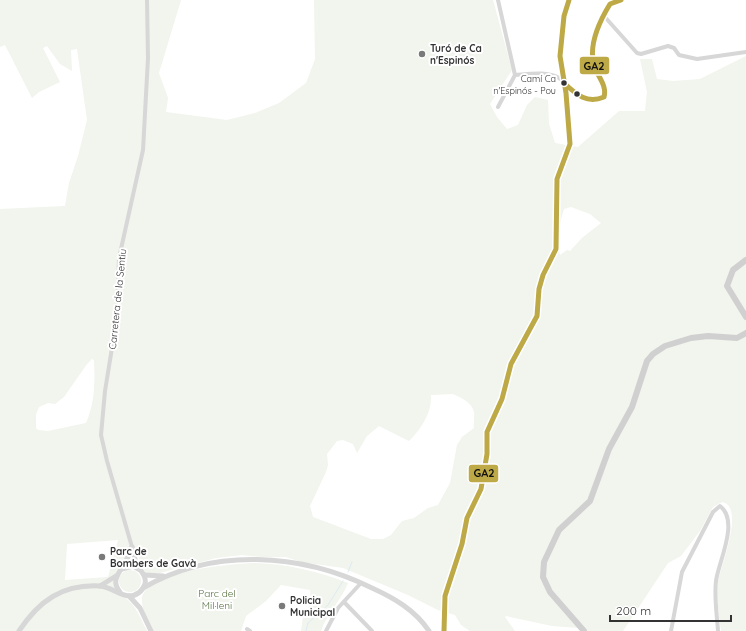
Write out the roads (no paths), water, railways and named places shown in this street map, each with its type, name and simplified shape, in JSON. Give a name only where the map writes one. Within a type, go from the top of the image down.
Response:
[{"type":"main road","points":[[746,261],[734,272],[730,282],[731,290],[746,312]]},
{"type":"main road","points":[[746,261],[733,270],[727,286],[746,317]]},
{"type":"main road","points":[[584,631],[550,592],[545,584],[542,569],[559,530],[590,500],[610,449],[632,407],[647,361],[665,346],[691,338],[708,336],[737,338],[746,333]]},
{"type":"main road","points":[[587,631],[552,591],[546,579],[547,563],[557,538],[564,527],[582,512],[593,500],[612,449],[637,400],[649,363],[660,351],[704,337],[739,340],[746,337]]},
{"type":"street","name":"Carretera de la Sentiu","points":[[142,573],[136,563],[101,435],[105,391],[117,317],[119,258],[143,145],[148,58],[147,0]]},
{"type":"street","points":[[498,0],[515,75],[498,107]]},
{"type":"street","points":[[444,631],[445,596],[462,544],[467,518],[481,489],[487,454],[487,432],[491,420],[502,399],[511,364],[526,334],[538,316],[539,289],[543,275],[556,249],[557,179],[570,144],[565,84],[562,74],[561,51],[564,16],[569,0]]},
{"type":"street","points":[[515,75],[549,75],[559,78],[573,91],[590,101],[595,101],[605,95],[605,89],[594,61],[597,31],[610,4],[621,0]]},
{"type":"street","points":[[604,16],[637,53],[641,54],[668,46],[674,48],[679,55],[697,59],[746,52]]},
{"type":"street","points":[[671,631],[682,572],[713,512],[720,506],[724,510],[728,528],[727,544],[716,582],[718,631]]},
{"type":"street","points":[[100,586],[116,576],[132,547]]},
{"type":"street","points":[[129,596],[142,590],[164,576],[191,567],[223,561],[248,559],[291,563],[341,575],[361,583],[405,606],[414,613],[429,631]]},
{"type":"street","points":[[120,570],[128,566],[142,573],[164,576]]},
{"type":"street","points":[[140,608],[139,597],[142,590],[142,573]]},
{"type":"street","points":[[116,576],[116,585],[120,592]]},
{"type":"street","points":[[326,631],[330,620],[361,583]]},
{"type":"street","points":[[19,631],[34,611],[56,594],[66,590],[100,586],[129,596],[140,608],[151,631]]},
{"type":"street","points":[[344,602],[372,631]]},
{"type":"waterway","points":[[348,572],[352,562]]},
{"type":"waterway","points":[[306,631],[308,623],[328,605],[343,581]]},
{"type":"place","name":"Turó de Ca n'Espinós","points":[[422,54]]},
{"type":"place","name":"Camí Ca n'Espinós - Pou","points":[[564,83]]},
{"type":"place","name":"Parc de Bombers de Gavà","points":[[102,557]]},
{"type":"place","name":"Policia Municipal","points":[[282,606]]},
{"type":"park label","name":"Parc del Mil·leni","points":[[217,598]]}]
